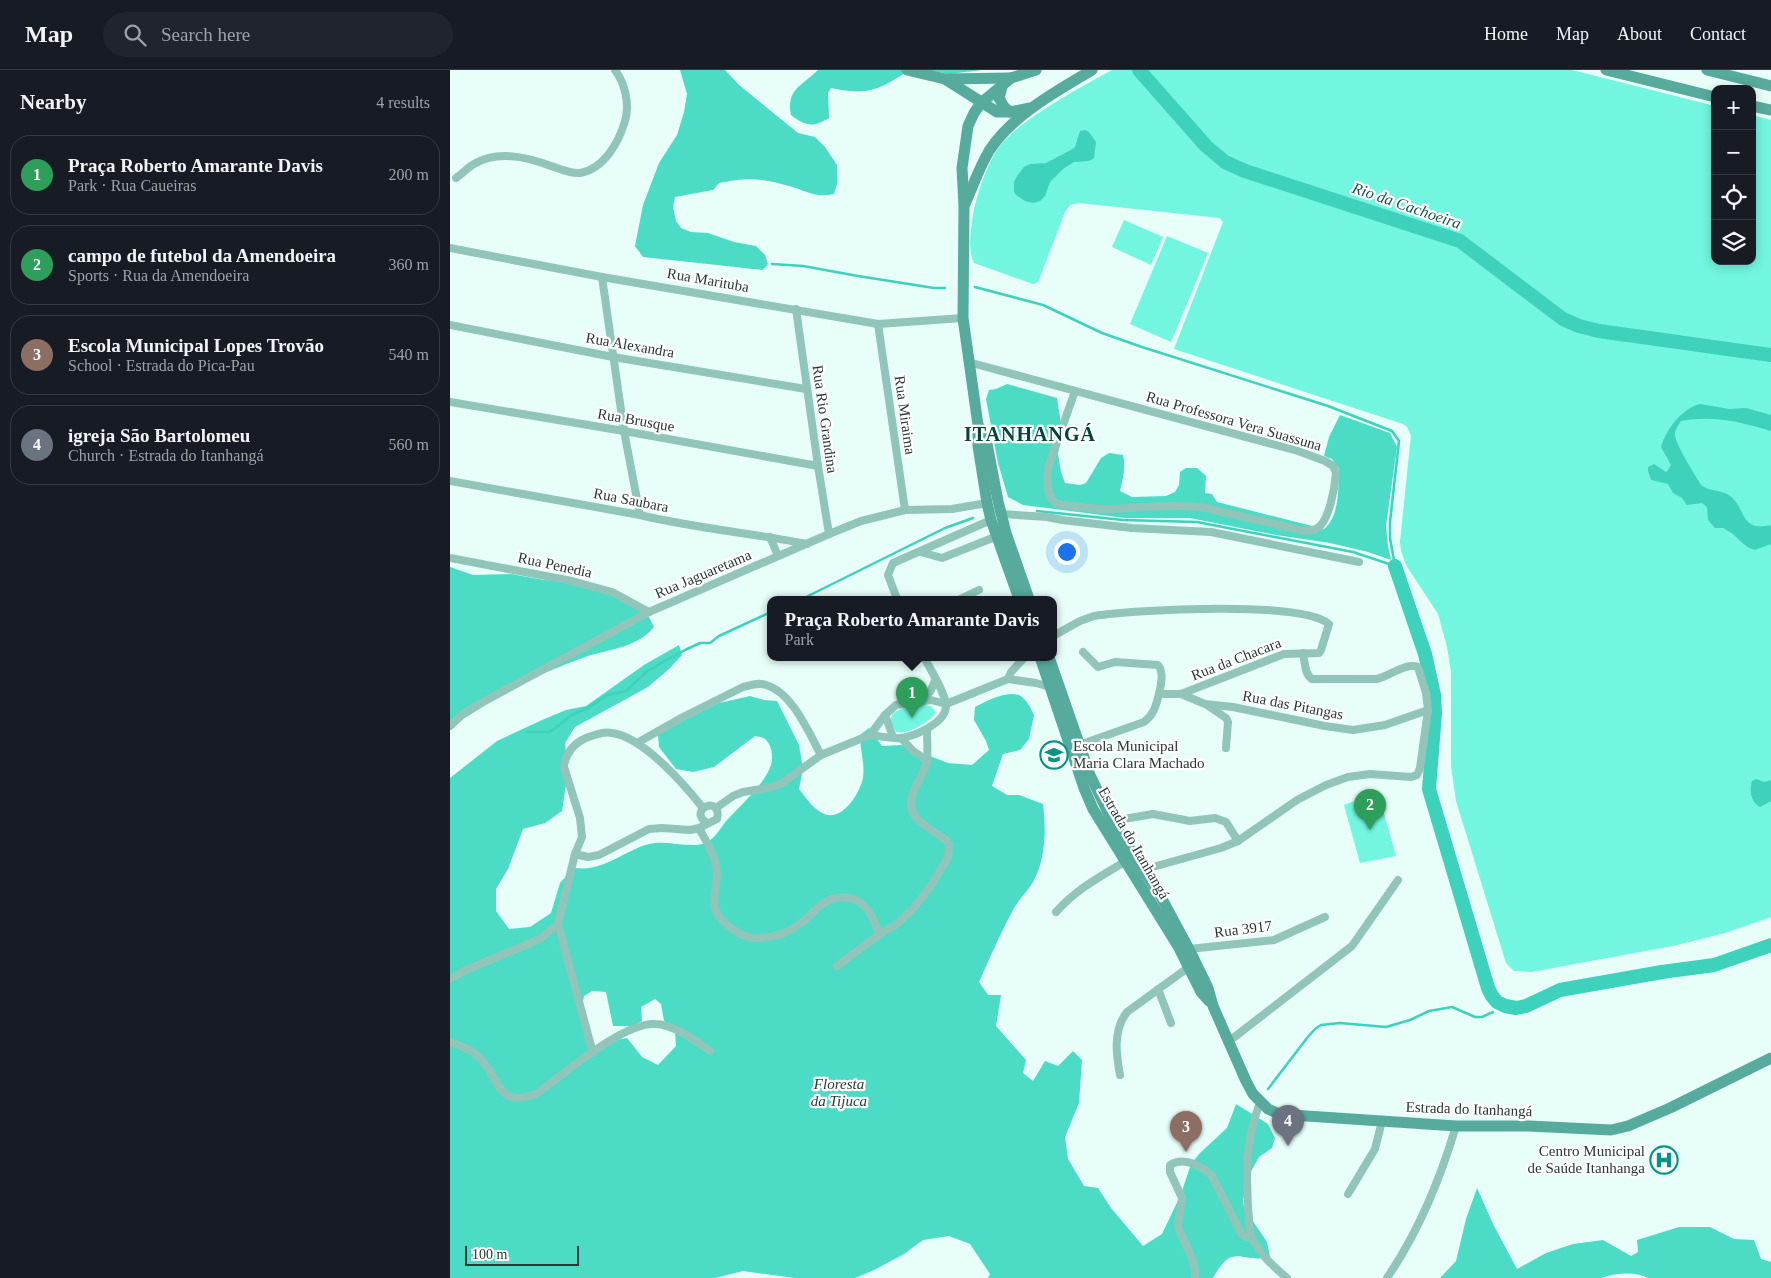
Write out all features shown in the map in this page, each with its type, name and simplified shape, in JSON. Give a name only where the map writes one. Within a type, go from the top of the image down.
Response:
[{"type":"main road","points":[[907,70],[944,79],[1007,80],[1036,70]]},
{"type":"main road","points":[[964,206],[978,173],[993,146],[1031,108],[1092,70]]},
{"type":"main road","points":[[1606,70],[1711,96]]},
{"type":"main road","points":[[1706,70],[1771,86]]},
{"type":"main road","points":[[944,79],[997,112],[1010,112],[1031,108]]},
{"type":"main road","points":[[968,126],[981,103],[1007,80]]},
{"type":"main road","points":[[1007,80],[999,98],[1004,107],[1010,112]]},
{"type":"main road","points":[[962,89],[967,109],[968,126],[962,168],[964,206],[963,318],[978,425],[978,446],[987,503],[996,517]]},
{"type":"main road","points":[[1756,107],[1771,110]]},
{"type":"main road","points":[[978,425],[983,431],[987,444],[996,517],[1019,596]]},
{"type":"main road","points":[[1002,535],[1028,596]]},
{"type":"main road","name":"Estrada do Itanhangá","points":[[1041,661],[1084,788],[1094,809],[1189,967],[1202,992],[1214,1006]]},
{"type":"main road","name":"Estrada do Itanhangá","points":[[1050,661],[1090,775],[1112,821],[1161,897],[1189,948],[1208,988],[1228,1042],[1253,1094],[1260,1102],[1277,1113],[1456,1126],[1521,1126],[1611,1130],[1628,1126],[1670,1108],[1771,1058]]},
{"type":"street","points":[[456,178],[482,161],[504,156],[530,158],[570,173],[578,173],[596,167],[604,160],[625,121],[627,101],[624,88],[615,70]]},
{"type":"street","name":"Rua Marituba","points":[[450,248],[602,277],[878,324],[963,318]]},
{"type":"street","points":[[602,277],[624,431],[640,515]]},
{"type":"street","name":"Rua Rio Grandina","points":[[796,309],[806,389],[829,534]]},
{"type":"street","name":"Rua Miraima","points":[[878,324],[905,510]]},
{"type":"street","name":"Rua Alexandra","points":[[450,325],[613,357],[806,389]]},
{"type":"street","name":"Rua Professora Vera Suassuna","points":[[968,362],[1075,391],[1311,455],[1325,461],[1333,466],[1336,473],[1327,517],[1316,530],[1308,531],[1206,508],[1161,505],[1099,509],[1057,504],[1052,501],[1050,496],[1047,481],[1048,468],[1075,391]]},
{"type":"street","name":"Rua Brusque","points":[[450,402],[818,466]]},
{"type":"street","name":"Rua Saubara","points":[[450,481],[661,520],[807,544]]},
{"type":"street","name":"Rua Jaguaretama","points":[[450,726],[462,715],[483,702],[649,612],[829,534],[861,521],[905,510],[952,508],[987,503]]},
{"type":"street","points":[[896,596],[888,575],[893,563],[996,517],[1047,517],[1132,528],[1211,532],[1359,562]]},
{"type":"street","points":[[920,552],[942,558],[1002,535]]},
{"type":"street","points":[[770,537],[778,556]]},
{"type":"street","points":[[950,538],[956,553]]},
{"type":"street","name":"Rua Penedia","points":[[450,558],[572,581],[612,592],[649,612]]},
{"type":"street","points":[[966,596],[979,590]]},
{"type":"street","name":"Rua da Chacara","points":[[1057,634],[1080,621],[1106,614],[1196,609],[1266,609],[1312,616],[1329,624],[1322,650],[1318,653],[1284,654],[1180,694],[1159,694]]},
{"type":"street","points":[[1079,745],[1144,722],[1150,718],[1154,712],[1159,694],[1161,672],[1158,665],[1116,662],[1098,667],[1083,652]]},
{"type":"street","points":[[1142,870],[1221,848],[1238,841],[1297,800],[1333,782],[1348,777],[1370,774],[1412,777],[1417,775],[1420,768],[1428,710],[1426,693],[1418,667],[1416,665],[1405,668],[1377,679],[1312,678],[1308,676],[1303,653]]},
{"type":"street","points":[[716,808],[733,796],[743,792],[781,784],[821,755],[870,735],[897,738],[928,729],[941,718],[945,712],[946,704],[926,661]]},
{"type":"street","points":[[1008,679],[1011,672],[1021,661]]},
{"type":"street","points":[[870,735],[885,715],[896,705],[931,700],[946,704],[1008,679],[1050,687]]},
{"type":"street","points":[[921,701],[930,692],[935,681]]},
{"type":"street","points":[[637,743],[683,717],[743,687],[765,684],[784,694],[821,755]]},
{"type":"street","name":"Rua das Pitangas","points":[[1180,694],[1205,704],[1233,707],[1353,730],[1385,725],[1428,710]]},
{"type":"street","points":[[1205,704],[1226,718],[1228,722],[1226,748]]},
{"type":"street","points":[[885,715],[897,738],[927,760]]},
{"type":"street","points":[[837,966],[880,934],[897,924],[912,910],[931,886],[948,857],[949,845],[946,840],[916,817],[912,805],[913,791],[924,771],[927,760],[928,729]]},
{"type":"street","points":[[593,1053],[558,924],[575,854],[582,837],[580,818],[564,767],[564,759],[582,740],[602,733],[619,734],[637,743],[682,781],[704,808]]},
{"type":"street","points":[[575,854],[588,857],[598,855],[649,829],[690,830],[699,828],[717,819],[718,813],[716,808],[711,805],[704,808],[700,815],[702,820],[707,823]]},
{"type":"street","points":[[1112,821],[1153,814],[1190,821],[1215,818],[1226,822],[1238,841]]},
{"type":"street","points":[[699,828],[713,854],[717,873],[714,902],[717,914],[732,928],[748,938],[770,938],[786,933],[798,926],[822,904],[842,897],[860,902],[868,910],[880,934]]},
{"type":"street","points":[[1056,912],[1078,891],[1126,862]]},
{"type":"street","points":[[1228,1042],[1352,946],[1398,880]]},
{"type":"street","name":"Rua 3917","points":[[1189,948],[1274,940],[1325,917]]},
{"type":"street","points":[[450,979],[466,970],[540,940],[558,924]]},
{"type":"street","points":[[1120,1075],[1117,1057],[1118,1027],[1121,1019],[1127,1012],[1189,967]]},
{"type":"street","points":[[1158,989],[1170,1023]]},
{"type":"street","points":[[450,1042],[467,1048],[478,1056],[505,1095],[513,1099],[523,1099],[536,1094],[624,1032],[644,1025],[655,1024],[688,1036],[710,1051]]},
{"type":"street","points":[[1260,1102],[1252,1125],[1247,1151],[1246,1172],[1252,1236],[1258,1248],[1274,1267],[1287,1278]]},
{"type":"street","points":[[1348,1194],[1375,1149],[1382,1121]]},
{"type":"street","points":[[1387,1278],[1402,1255],[1428,1206],[1445,1162],[1456,1126]]},
{"type":"street","points":[[1195,1278],[1192,1258],[1178,1227],[1182,1198],[1170,1172],[1170,1165],[1182,1161],[1206,1171],[1212,1176],[1242,1235],[1246,1237],[1252,1236]]},
{"type":"shaded area","points":[[1112,70],[1572,70],[1711,105],[1711,265],[1756,265],[1756,116],[1771,120],[1771,917],[1725,933],[1673,946],[1531,972],[1514,971],[1506,963],[1456,801],[1451,766],[1451,672],[1447,647],[1438,614],[1406,565],[1401,551],[1400,542],[1411,435],[1407,427],[1403,424],[1174,349],[1223,222],[1220,218],[1079,203],[1070,205],[1065,212],[1038,282],[1033,284],[974,263],[970,245],[973,214],[982,183],[995,153],[1003,142],[1016,130],[1066,96]]},
{"type":"shaded area","points":[[1085,130],[1089,132],[1096,142],[1094,158],[1089,161],[1074,162],[1063,169],[1050,182],[1045,196],[1040,201],[1033,203],[1025,201],[1016,195],[1014,192],[1014,182],[1024,167],[1030,164],[1046,163],[1071,150],[1075,147],[1080,131]]},
{"type":"shaded area","points":[[1124,220],[1163,237],[1151,265],[1112,247]]},
{"type":"shaded area","points":[[1167,236],[1208,253],[1171,342],[1130,324]]},
{"type":"shaded area","points":[[1700,404],[1729,409],[1746,408],[1771,415],[1771,431],[1738,422],[1693,419],[1681,421],[1675,432],[1675,437],[1701,485],[1727,494],[1738,505],[1748,522],[1753,525],[1771,525],[1771,544],[1755,550],[1749,547],[1724,528],[1715,528],[1708,520],[1707,507],[1702,503],[1687,505],[1682,498],[1673,493],[1668,484],[1651,480],[1648,467],[1654,464],[1666,472],[1671,465],[1661,447],[1671,427],[1687,410]]},
{"type":"shaded area","points":[[924,705],[931,706],[936,713],[912,730],[896,732],[891,721],[891,716],[894,713],[898,710]]},
{"type":"shaded area","points":[[1756,779],[1764,782],[1771,780],[1771,801],[1760,807],[1753,799],[1751,792],[1752,781]]},
{"type":"shaded area","points":[[1378,792],[1396,856],[1360,863],[1344,805]]},
{"type":"green space","points":[[680,70],[725,70],[739,85],[798,133],[815,137],[825,147],[837,165],[837,184],[834,194],[816,195],[770,181],[746,179],[719,183],[713,190],[675,197],[673,207],[676,221],[681,228],[691,232],[708,233],[734,242],[756,246],[765,255],[768,264],[763,270],[643,257],[635,246],[643,205],[659,163],[677,135],[684,112],[687,94]]},
{"type":"green space","points":[[818,70],[910,70],[873,90],[855,91],[831,88],[828,93],[829,118],[818,123],[809,124],[801,122],[791,115],[791,99],[797,89]]},
{"type":"green space","points":[[927,70],[982,70],[950,74]]},
{"type":"green space","points":[[1007,384],[1057,398],[1062,430],[1058,454],[1065,483],[1080,485],[1086,483],[1101,458],[1109,453],[1123,455],[1124,469],[1120,491],[1132,497],[1166,496],[1175,492],[1179,485],[1180,472],[1186,468],[1197,468],[1206,476],[1205,493],[1212,494],[1217,502],[1324,529],[1333,517],[1336,509],[1339,469],[1332,459],[1324,456],[1329,437],[1340,415],[1390,433],[1397,447],[1386,526],[1391,560],[1368,552],[1330,543],[1276,535],[1190,518],[1125,518],[1023,505],[1008,497],[998,463],[986,399],[989,390]]},
{"type":"green space","points":[[450,567],[473,575],[511,574],[544,580],[582,583],[643,606],[654,627],[648,634],[632,643],[578,659],[487,697],[471,705],[450,722]]},
{"type":"green space","name":"Floresta da Tijuca","points":[[679,645],[682,655],[669,669],[648,687],[575,727],[565,743],[568,771],[562,811],[545,823],[523,829],[508,869],[496,889],[496,911],[509,929],[530,927],[551,913],[560,883],[574,868],[597,866],[649,844],[703,844],[715,836],[726,821],[753,793],[764,779],[772,763],[770,746],[762,738],[755,736],[714,767],[693,772],[676,769],[659,747],[658,734],[702,707],[750,696],[777,701],[799,745],[803,769],[799,789],[816,809],[824,814],[831,815],[837,814],[849,805],[858,791],[863,778],[860,735],[869,728],[882,746],[901,745],[948,763],[972,765],[989,750],[974,720],[975,707],[1006,694],[1018,695],[1023,698],[1034,715],[1029,739],[1020,750],[1003,754],[992,786],[1007,795],[1019,795],[1043,804],[1045,823],[1044,843],[1041,862],[1034,880],[1014,908],[979,982],[988,995],[1001,995],[996,1026],[1026,1060],[1023,1073],[1033,1081],[1045,1061],[1058,1066],[1073,1051],[1082,1060],[1079,1103],[1065,1137],[1068,1159],[1084,1186],[1098,1188],[1111,1208],[1143,1246],[1162,1234],[1181,1194],[1191,1164],[1227,1128],[1236,1104],[1268,1124],[1275,1138],[1272,1148],[1259,1157],[1250,1173],[1243,1200],[1244,1208],[1267,1242],[1270,1257],[1232,1257],[1226,1260],[1213,1278],[988,1278],[990,1274],[970,1244],[949,1236],[923,1240],[904,1254],[855,1278],[794,1278],[743,1271],[715,1278],[450,1278],[450,778],[497,741],[566,710],[586,706],[644,665]],"holes":[[[592,991],[606,992],[613,1026],[632,1026],[642,1021],[641,1007],[655,999],[661,1004],[664,1021],[675,1032],[676,1046],[658,1065],[642,1057],[627,1038],[593,1047],[580,1016],[584,996]]]},
{"type":"green space","points":[[1477,1188],[1494,1226],[1517,1269],[1546,1253],[1573,1244],[1603,1240],[1631,1256],[1638,1252],[1637,1240],[1679,1227],[1710,1227],[1734,1239],[1754,1240],[1761,1259],[1771,1262],[1771,1278],[1648,1278],[1637,1274],[1625,1274],[1601,1278],[1440,1278],[1456,1261],[1466,1219]]},
{"type":"waterway","name":"Rio da Cachoeira","points":[[1139,70],[1206,146],[1225,162],[1245,171],[1460,241],[1563,319],[1579,326],[1599,331],[1771,355]]},
{"type":"waterway","points":[[772,264],[803,266],[934,288],[945,288]]},
{"type":"waterway","points":[[975,287],[1043,305],[1102,333],[1328,406],[1392,431],[1399,441],[1390,522],[1390,538],[1395,566],[1353,552],[1197,522],[1123,520],[1037,511]]},
{"type":"waterway","points":[[808,596],[945,528],[973,518]]},
{"type":"waterway","points":[[1395,566],[1425,654],[1434,695],[1435,713],[1429,789],[1488,988],[1497,1002],[1516,1008],[1526,1006],[1560,990],[1714,965],[1771,945]]},
{"type":"waterway","points":[[527,732],[550,732],[572,715],[590,707],[607,695],[626,691],[647,671],[685,650],[700,643],[710,643],[719,636],[767,614]]},
{"type":"waterway","points":[[1268,1089],[1307,1038],[1321,1025],[1340,1023],[1386,1027],[1410,1020],[1429,1011],[1452,1007],[1475,1017],[1482,1017],[1493,1012]]},
{"type":"place","name":"Praça Roberto Amarante Davis","points":[[912,718]]},
{"type":"place","name":"Escola Municipal Maria Clara Machado","points":[[1054,755]]},
{"type":"place","name":"campo de futebol da Amendoeira","points":[[1370,830]]},
{"type":"place","name":"igreja São Bartolomeu","points":[[1288,1146]]},
{"type":"place","name":"Escola Municipal Lopes Trovão","points":[[1186,1152]]},
{"type":"place","name":"Centro Municipal de Saúde Itanhanga","points":[[1664,1160]]},
{"type":"district","name":"ITANHANGÁ","points":[[1030,434]]}]
